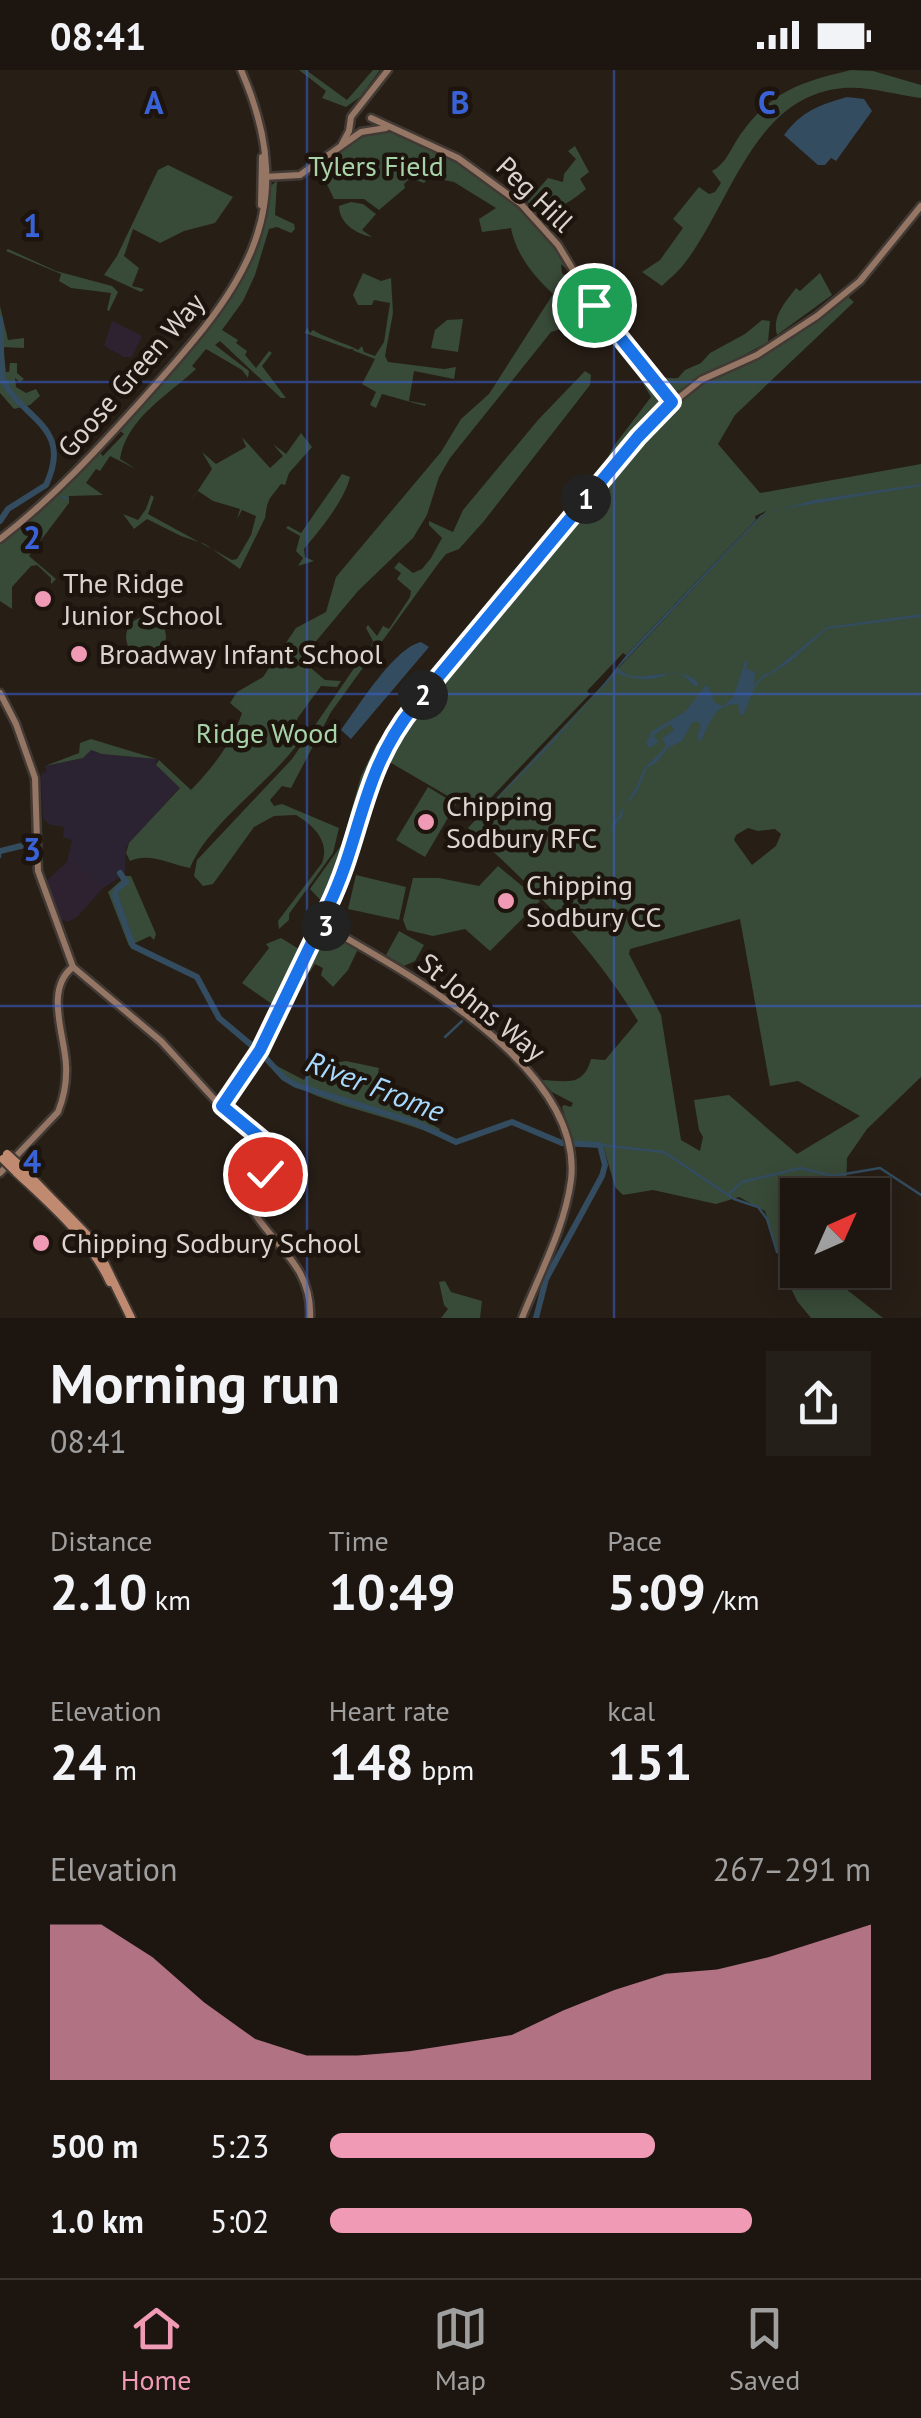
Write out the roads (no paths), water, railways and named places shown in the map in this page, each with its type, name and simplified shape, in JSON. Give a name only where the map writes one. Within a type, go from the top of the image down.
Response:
[{"type":"main road","name":"Goose Green Way","points":[[0,538],[72,477],[217,315],[248,259],[268,178],[261,130],[241,70]]},
{"type":"main road","points":[[341,146],[351,117],[388,70]]},
{"type":"main road","points":[[268,178],[304,172],[365,130],[370,96]]},
{"type":"main road","name":"Peg Hill","points":[[357,112],[468,163],[521,204],[558,245],[600,314],[670,403]]},
{"type":"main road","points":[[351,124],[365,130],[389,128]]},
{"type":"main road","name":"Goose Green Way","points":[[261,130],[268,178]]},
{"type":"main road","points":[[226,1109],[259,1053],[321,923],[372,774],[396,730],[660,412],[701,380],[757,355],[818,316],[860,281],[921,206]]},
{"type":"main road","points":[[0,693],[16,724],[34,778],[35,845],[41,882],[73,967],[144,1025],[213,1098],[276,1152],[247,1202],[292,1260],[309,1294],[310,1318]]},
{"type":"main road","name":"St Johns Way","points":[[321,923],[430,989],[499,1044],[545,1090],[560,1113],[571,1164],[568,1198],[522,1318]]},
{"type":"main road","points":[[0,1174],[58,1112],[63,1099],[66,1066],[59,1027],[60,990],[65,974],[73,967]]},
{"type":"main road","points":[[2,1154],[104,1262],[128,1318]]},
{"type":"water","points":[[847,97],[864,99],[872,111],[836,161],[831,158],[825,165],[818,165],[784,135],[812,110]]},
{"type":"water","points":[[921,484],[921,486],[782,509],[814,500]]},
{"type":"water","points":[[771,512],[762,516],[618,668],[635,676],[670,674],[644,679],[616,673],[548,748],[468,828],[591,700],[628,653],[761,515]]},
{"type":"water","points":[[921,614],[827,629],[791,661],[765,676],[754,688],[744,714],[740,715],[738,704],[722,708],[700,742],[697,736],[701,726],[698,721],[692,723],[682,741],[668,748],[647,768],[622,817],[606,836],[631,795],[637,787],[643,770],[666,746],[662,739],[674,730],[670,724],[653,736],[659,742],[649,748],[646,744],[651,732],[686,711],[705,686],[714,702],[723,706],[734,696],[745,661],[746,669],[755,672],[754,685],[764,674],[827,627]]},
{"type":"water","points":[[421,642],[429,647],[351,739],[341,730],[388,666]]},
{"type":"water","points":[[677,674],[689,676],[699,683],[696,687]]},
{"type":"waterway","name":"River Frome","points":[[0,319],[2,378],[42,425],[54,449],[46,485],[8,509],[0,521]]},
{"type":"waterway","name":"River Frome","points":[[0,851],[25,845]]},
{"type":"waterway","name":"River Frome","points":[[0,851],[0,857]]},
{"type":"waterway","name":"River Frome","points":[[120,873],[126,882],[115,896],[133,946],[197,977],[219,1018],[296,1085],[416,1123],[456,1142],[512,1122],[562,1143],[600,1145],[605,1165],[602,1176],[546,1279],[536,1318]]},
{"type":"waterway","points":[[445,1037],[462,1021]]},
{"type":"waterway","points":[[600,1145],[664,1152],[734,1199],[758,1207],[767,1219],[777,1252]]},
{"type":"waterway","points":[[729,1194],[742,1182],[801,1168],[833,1176],[880,1168],[921,1195]]},
{"type":"place","name":"The Ridge Junior School","points":[[43,599]]},
{"type":"place","name":"Broadway Infant School","points":[[79,654]]},
{"type":"place","name":"Chipping Sodbury RFC","points":[[426,822]]},
{"type":"place","name":"Chipping Sodbury CC","points":[[506,901]]},
{"type":"place","name":"Chipping Sodbury School","points":[[41,1243]]},
{"type":"park label","name":"Tylers Field","points":[[376,166]]},
{"type":"park label","name":"Ridge Wood","points":[[267,733]]}]
